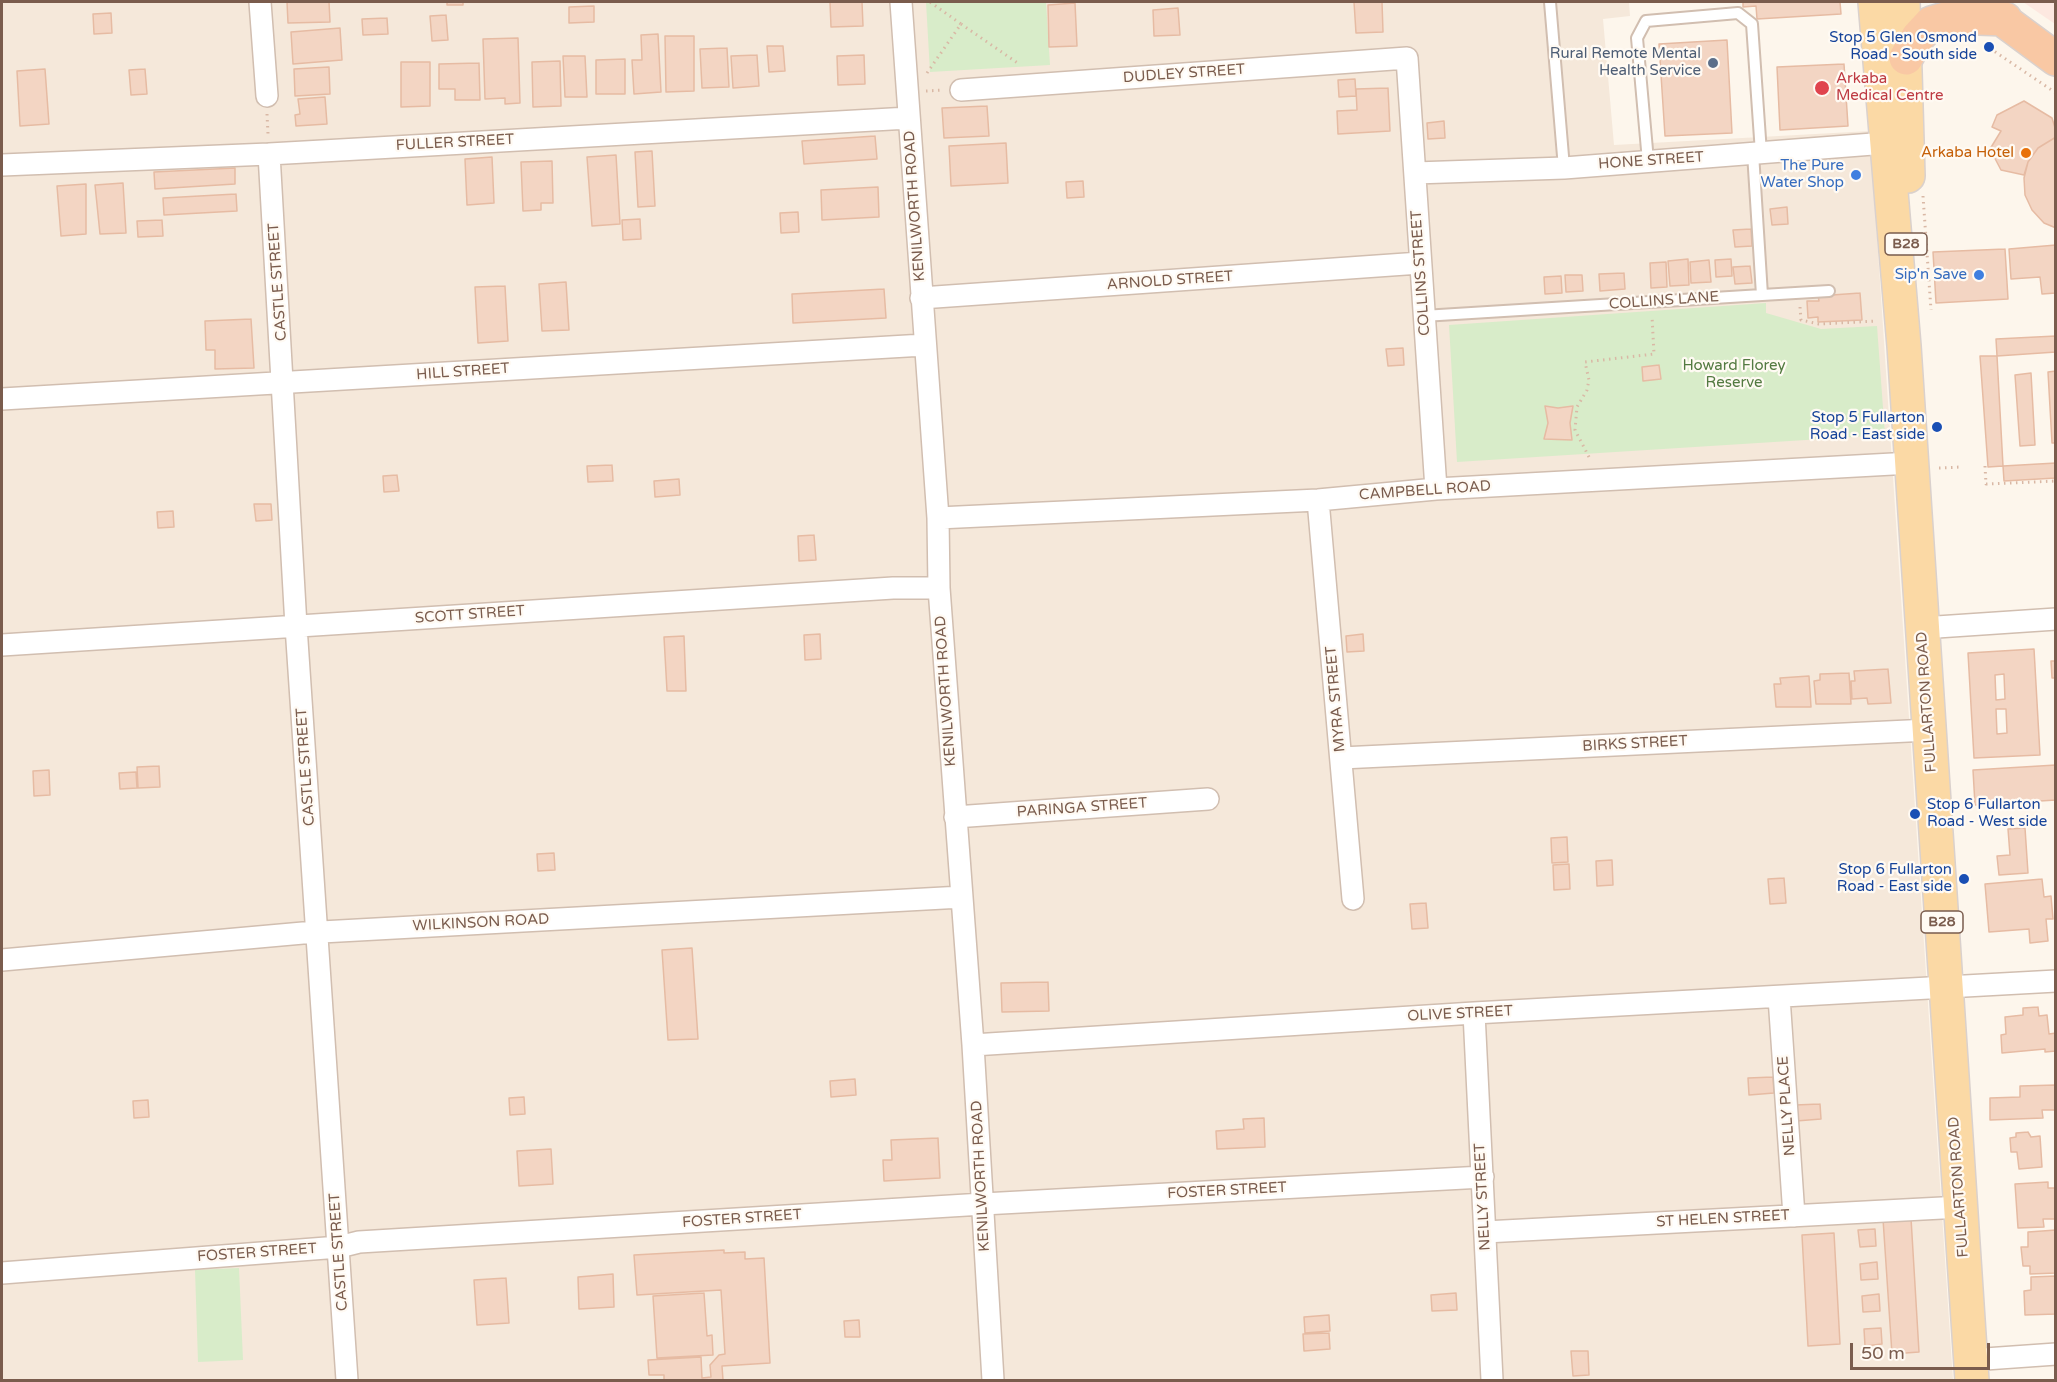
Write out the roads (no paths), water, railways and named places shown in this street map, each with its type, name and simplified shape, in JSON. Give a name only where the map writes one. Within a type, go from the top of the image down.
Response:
[{"type":"highway","points":[[1978,2],[2055,59]]},
{"type":"highway","points":[[1906,58],[1918,37],[1931,23],[1952,17],[2005,20]]},
{"type":"main road","name":"FULLARTON ROAD","points":[[1875,2],[1904,346],[1925,466],[1923,627],[1971,1370]]},
{"type":"main road","name":"FULLARTON ROAD","points":[[1902,2],[1908,142],[1904,346]]},
{"type":"street","points":[[260,2],[267,96]]},
{"type":"street","name":"KENILWORTH ROAD","points":[[901,2],[938,518],[939,588],[973,1045],[993,1380]]},
{"type":"street","name":"DUDLEY STREET","points":[[961,90],[1407,58]]},
{"type":"street","name":"COLLINS STREET","points":[[1407,58],[1436,489]]},
{"type":"street","name":"FULLER STREET","points":[[2,165],[269,154],[909,118]]},
{"type":"street","name":"HONE STREET","points":[[1415,173],[1564,168],[1886,143]]},
{"type":"street","name":"CASTLE STREET","points":[[269,154],[284,382],[296,626],[347,1380]]},
{"type":"street","name":"ARNOLD STREET","points":[[921,298],[1420,263]]},
{"type":"street","name":"HILL STREET","points":[[2,399],[924,345]]},
{"type":"street","name":"CAMPBELL ROAD","points":[[938,518],[1318,500],[1436,489],[1925,466]]},
{"type":"street","name":"MYRA STREET","points":[[1318,500],[1353,899]]},
{"type":"street","name":"SCOTT STREET","points":[[2,645],[893,588],[939,588]]},
{"type":"street","points":[[1923,627],[2055,620]]},
{"type":"street","name":"BIRKS STREET","points":[[1341,758],[1929,730]]},
{"type":"street","name":"PARINGA STREET","points":[[956,817],[1208,799]]},
{"type":"street","name":"WILKINSON ROAD","points":[[2,960],[316,932],[962,897]]},
{"type":"street","name":"OLIVE STREET","points":[[973,1045],[1474,1013],[2055,981]]},
{"type":"street","name":"NELLY PLACE","points":[[1779,997],[1794,1216]]},
{"type":"street","name":"NELLY STREET","points":[[1474,1013],[1492,1380]]},
{"type":"street","name":"FOSTER STREET","points":[[2,1273],[339,1247],[359,1242],[983,1204],[1483,1177]]},
{"type":"street","name":"ST HELEN STREET","points":[[1485,1232],[1961,1207]]},
{"type":"street","points":[[1971,1370],[2055,1354]]},
{"type":"lane","points":[[1550,2],[1564,168]]},
{"type":"lane","points":[[1648,161],[1637,38],[1646,21],[1738,13],[1752,24],[1762,295]]},
{"type":"lane","name":"COLLINS LANE","points":[[1423,316],[1829,291]]},
{"type":"place","name":"Stop 5 Glen Osmond Road - South side","points":[[1989,47]]},
{"type":"place","name":"Rural Remote Mental Health Service","points":[[1713,63]]},
{"type":"place","name":"Arkaba Medical Centre","points":[[1822,88]]},
{"type":"place","name":"Arkaba Hotel","points":[[2026,153]]},
{"type":"place","name":"The Pure Water Shop","points":[[1856,175]]},
{"type":"place","name":"Sip'n Save","points":[[1979,275]]},
{"type":"place","name":"Stop 5 Fullarton Road - East side","points":[[1937,427]]},
{"type":"place","name":"Stop 6 Fullarton Road - West side","points":[[1915,814]]},
{"type":"place","name":"Stop 6 Fullarton Road - East side","points":[[1964,879]]},
{"type":"park label","name":"Howard Florey Reserve","points":[[1734,374]]}]
